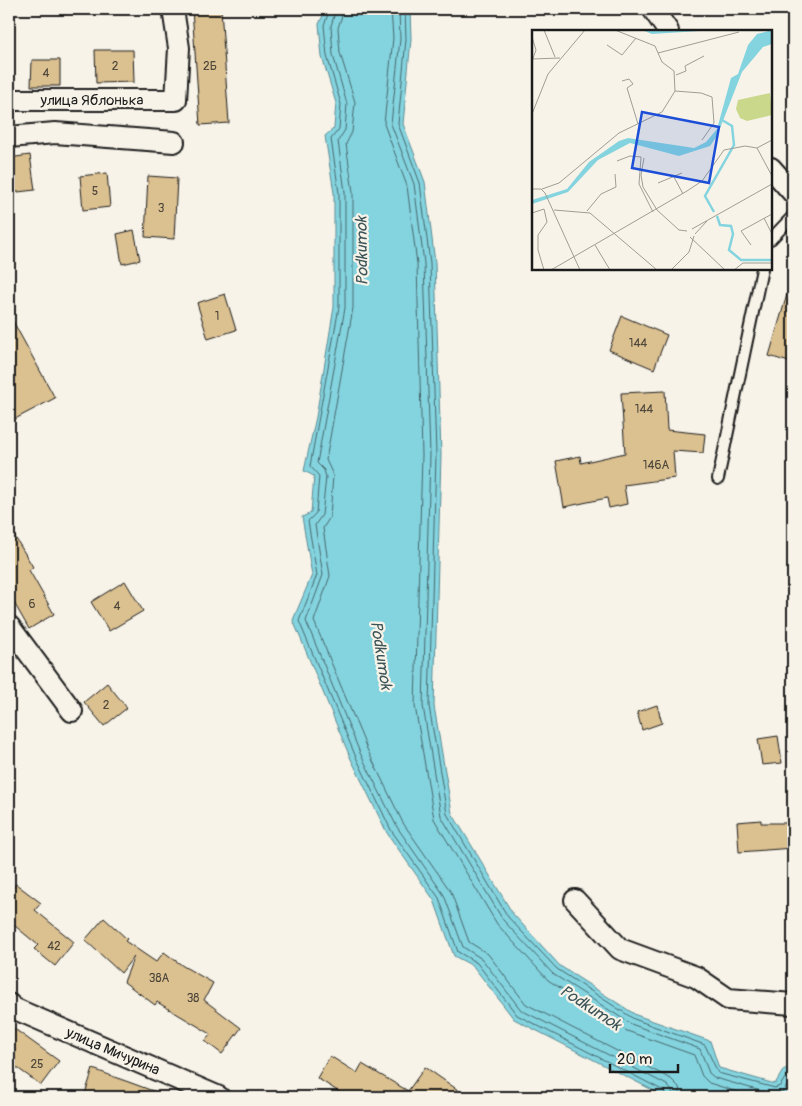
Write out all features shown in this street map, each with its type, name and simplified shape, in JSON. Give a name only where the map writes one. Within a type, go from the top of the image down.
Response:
[{"type":"street","name":"улица Яблонька","points":[[9,100],[176,100],[179,48],[173,9]]},
{"type":"street","points":[[653,9],[667,30]]},
{"type":"street","points":[[9,137],[55,134],[174,142]]},
{"type":"street","points":[[772,169],[793,193]]},
{"type":"street","points":[[9,626],[72,711]]},
{"type":"street","points":[[575,900],[620,949],[696,978],[728,999],[793,1004]]},
{"type":"street","name":"улица Мичурина","points":[[9,1004],[14,1008],[219,1097]]},
{"type":"lane","points":[[772,238],[793,216]]},
{"type":"lane","points":[[718,479],[762,270]]},
{"type":"water","name":"Podkumok","points":[[326,9],[410,9],[411,39],[403,124],[425,182],[435,263],[441,455],[434,706],[452,813],[513,914],[560,966],[636,1015],[710,1041],[719,1068],[775,1084],[784,1069],[793,1069],[793,1097],[666,1097],[514,1019],[473,966],[454,956],[434,900],[387,833],[350,757],[293,620],[312,575],[302,517],[311,513],[314,476],[304,471],[316,417],[334,307],[334,193],[325,136],[334,128],[336,103],[322,57],[319,24]]},
{"type":"building","points":[[192,9],[221,9],[229,123],[200,125]]},
{"type":"building","points":[[95,50],[133,50],[134,82],[96,83]]},
{"type":"building","points":[[32,60],[60,60],[60,86],[31,86]]},
{"type":"building","points":[[30,155],[35,190],[9,193],[9,158]]},
{"type":"building","points":[[107,173],[110,207],[83,210],[80,176]]},
{"type":"building","points":[[148,176],[177,178],[174,239],[145,237]]},
{"type":"building","points":[[134,230],[140,260],[122,264],[117,234]]},
{"type":"building","points":[[788,291],[793,291],[793,344],[789,362],[769,356]]},
{"type":"building","points":[[225,294],[236,330],[208,339],[197,303]]},
{"type":"building","points":[[9,314],[55,398],[15,419],[9,407]]},
{"type":"building","points":[[622,316],[667,335],[654,369],[609,350]]},
{"type":"building","points":[[665,391],[667,430],[705,434],[703,453],[673,451],[675,478],[624,485],[627,504],[609,508],[607,498],[564,507],[556,461],[580,456],[581,463],[625,453],[621,393]]},
{"type":"building","points":[[9,527],[33,567],[29,570],[54,614],[29,629],[9,594]]},
{"type":"building","points":[[125,581],[143,611],[109,631],[91,602]]},
{"type":"building","points":[[107,683],[127,708],[104,726],[84,702]]},
{"type":"building","points":[[657,705],[662,723],[642,730],[637,712]]},
{"type":"building","points":[[778,736],[782,763],[762,765],[758,739]]},
{"type":"building","points":[[761,820],[761,823],[793,823],[793,848],[739,852],[737,822]]},
{"type":"building","points":[[16,884],[41,903],[35,910],[74,942],[55,966],[34,949],[38,945],[9,921],[9,893]]},
{"type":"building","points":[[104,918],[127,939],[125,941],[156,962],[164,952],[183,966],[213,983],[204,1000],[241,1028],[222,1054],[205,1041],[211,1034],[157,1002],[155,1005],[124,982],[134,956],[121,973],[85,940]]},
{"type":"building","points":[[9,1025],[59,1061],[41,1085],[9,1062]]},
{"type":"building","points":[[330,1056],[357,1073],[362,1064],[408,1091],[425,1067],[468,1097],[347,1097],[317,1078]]},
{"type":"building","points":[[93,1069],[164,1095],[164,1097],[84,1097]]}]
